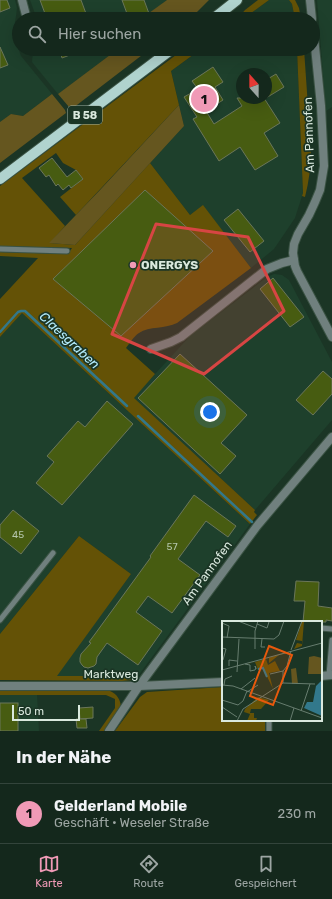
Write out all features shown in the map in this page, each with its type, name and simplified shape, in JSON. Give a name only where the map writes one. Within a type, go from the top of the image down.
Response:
[{"type":"main road","points":[[222,12],[237,0]]},
{"type":"main road","name":"B 58","points":[[0,179],[163,56]]},
{"type":"street","points":[[22,0],[25,12]]},
{"type":"street","points":[[309,1],[311,12]]},
{"type":"street","name":"Am Pannofen","points":[[316,56],[324,166],[320,190],[310,215],[298,234],[294,244],[293,253],[298,271],[332,336]]},
{"type":"street","points":[[151,349],[181,337],[267,269],[294,260]]},
{"type":"street","name":"Am Pannofen","points":[[109,731],[139,686],[257,526],[332,437]]},
{"type":"street","name":"Marktweg","points":[[0,686],[139,686],[222,682]]},
{"type":"lane","points":[[0,249],[67,251]]},
{"type":"lane","points":[[0,620],[53,553]]},
{"type":"lane","points":[[322,628],[332,629]]},
{"type":"lane","points":[[327,675],[332,640]]},
{"type":"highlighted area","points":[[156,224],[248,237],[284,311],[204,374],[112,334]]},
{"type":"shaded area","points":[[0,0],[15,0],[17,8],[16,12],[12,12],[12,56],[21,56],[52,94],[23,116],[11,114],[0,122]]},
{"type":"shaded area","points":[[30,0],[167,0],[151,12],[34,12]]},
{"type":"shaded area","points":[[167,0],[209,0],[197,12],[150,12]]},
{"type":"shaded area","points":[[258,0],[269,0],[253,12],[243,12]]},
{"type":"shaded area","points":[[269,0],[289,0],[292,4],[294,12],[253,12]]},
{"type":"shaded area","points":[[289,0],[295,0],[300,12],[294,12],[292,4]]},
{"type":"shaded area","points":[[317,0],[332,0],[332,107],[326,111],[320,37],[320,12],[318,12]]},
{"type":"shaded area","points":[[33,56],[109,56],[58,94],[32,62]]},
{"type":"shaded area","points":[[109,56],[141,56],[73,108],[69,107],[58,94]]},
{"type":"shaded area","points":[[175,56],[191,56],[171,71],[179,105],[76,215],[60,197],[83,179],[76,170],[63,163],[56,153],[22,178],[65,226],[50,243],[75,245],[150,163],[190,215],[203,205],[251,268],[177,323],[143,331],[135,336],[126,348],[155,374],[134,398],[255,510],[254,512],[257,515],[250,524],[22,313],[0,337],[0,299],[38,258],[0,256],[0,252],[68,254],[72,248],[0,246],[0,186]]},
{"type":"shaded area","points":[[191,56],[297,56],[303,193],[295,218],[274,249],[251,268],[203,206],[190,215],[150,163],[184,126],[171,71]]},
{"type":"shaded area","points":[[297,56],[304,56],[311,150],[310,174],[305,197],[302,196]]},
{"type":"shaded area","points":[[52,94],[66,113],[0,163],[0,122],[11,114],[23,116]]},
{"type":"shaded area","points":[[179,105],[184,126],[75,245],[49,243],[100,190]]},
{"type":"shaded area","points":[[274,274],[282,275],[289,280],[332,362],[332,420],[255,510],[133,398],[190,336],[267,277]]},
{"type":"shaded area","points":[[22,313],[250,524],[138,676],[56,676],[131,574],[79,536],[0,634],[0,337]]},
{"type":"shaded area","points":[[79,536],[131,574],[57,676],[138,676],[132,680],[122,681],[0,680],[0,634]]},
{"type":"shaded area","points":[[222,687],[222,721],[265,721],[265,731],[115,731],[140,697],[147,692]]},
{"type":"shaded area","points":[[0,691],[110,691],[118,698],[121,708],[106,731],[99,731],[115,708],[115,699],[106,695],[0,695]]},
{"type":"shaded area","points":[[0,695],[37,695],[39,731],[0,731]]},
{"type":"building","points":[[0,0],[7,0],[10,8],[0,12]]},
{"type":"building","points":[[40,0],[81,0],[85,12],[44,12]]},
{"type":"building","points":[[122,0],[144,0],[148,12],[126,12]]},
{"type":"building","points":[[0,47],[8,65],[0,68]]},
{"type":"building","points":[[213,67],[223,82],[215,87],[223,100],[206,111],[214,124],[242,106],[241,104],[268,104],[280,123],[264,133],[278,156],[255,170],[240,147],[219,161],[193,119],[197,117],[184,97],[198,89],[192,81]]},
{"type":"building","points":[[276,74],[284,87],[272,94],[272,76]]},
{"type":"building","points":[[52,158],[67,177],[76,170],[83,179],[71,188],[69,185],[63,190],[58,184],[56,186],[49,175],[46,177],[39,168]]},
{"type":"building","name":"ONERGYS","points":[[145,190],[213,251],[121,336],[53,279]]},
{"type":"building","points":[[238,209],[264,241],[250,252],[224,220]]},
{"type":"building","points":[[273,278],[304,317],[290,327],[260,289]]},
{"type":"building","points":[[180,354],[247,415],[221,443],[236,456],[220,474],[138,398]]},
{"type":"building","points":[[323,371],[332,379],[332,394],[313,415],[296,400]]},
{"type":"building","points":[[107,401],[133,424],[62,505],[36,483],[54,462],[47,456],[78,421],[85,427]]},
{"type":"building","points":[[194,495],[236,526],[228,537],[206,521],[178,559],[200,575],[172,613],[148,596],[136,612],[162,631],[138,665],[107,643],[97,657],[96,664],[88,668],[84,667],[80,662],[81,654],[91,643],[89,642]]},
{"type":"building","points":[[13,510],[39,531],[21,554],[0,537],[0,525]]},
{"type":"building","points":[[296,581],[319,582],[318,606],[332,608],[332,621],[303,621],[305,601],[294,601]]},
{"type":"building","points":[[0,703],[18,703],[18,731],[0,731]]},
{"type":"building","points":[[93,707],[93,718],[80,719],[79,708]]},
{"type":"building","points":[[76,719],[86,719],[87,728],[77,728]]},
{"type":"waterway","name":"Claesgraben","points":[[0,332],[18,312],[25,311],[127,406]]},
{"type":"waterway","name":"Claesgraben","points":[[138,416],[252,522]]},
{"type":"place","name":"Gelderland Mobile","points":[[204,99]]},
{"type":"place","name":"ONERGYS","points":[[133,265]]}]
